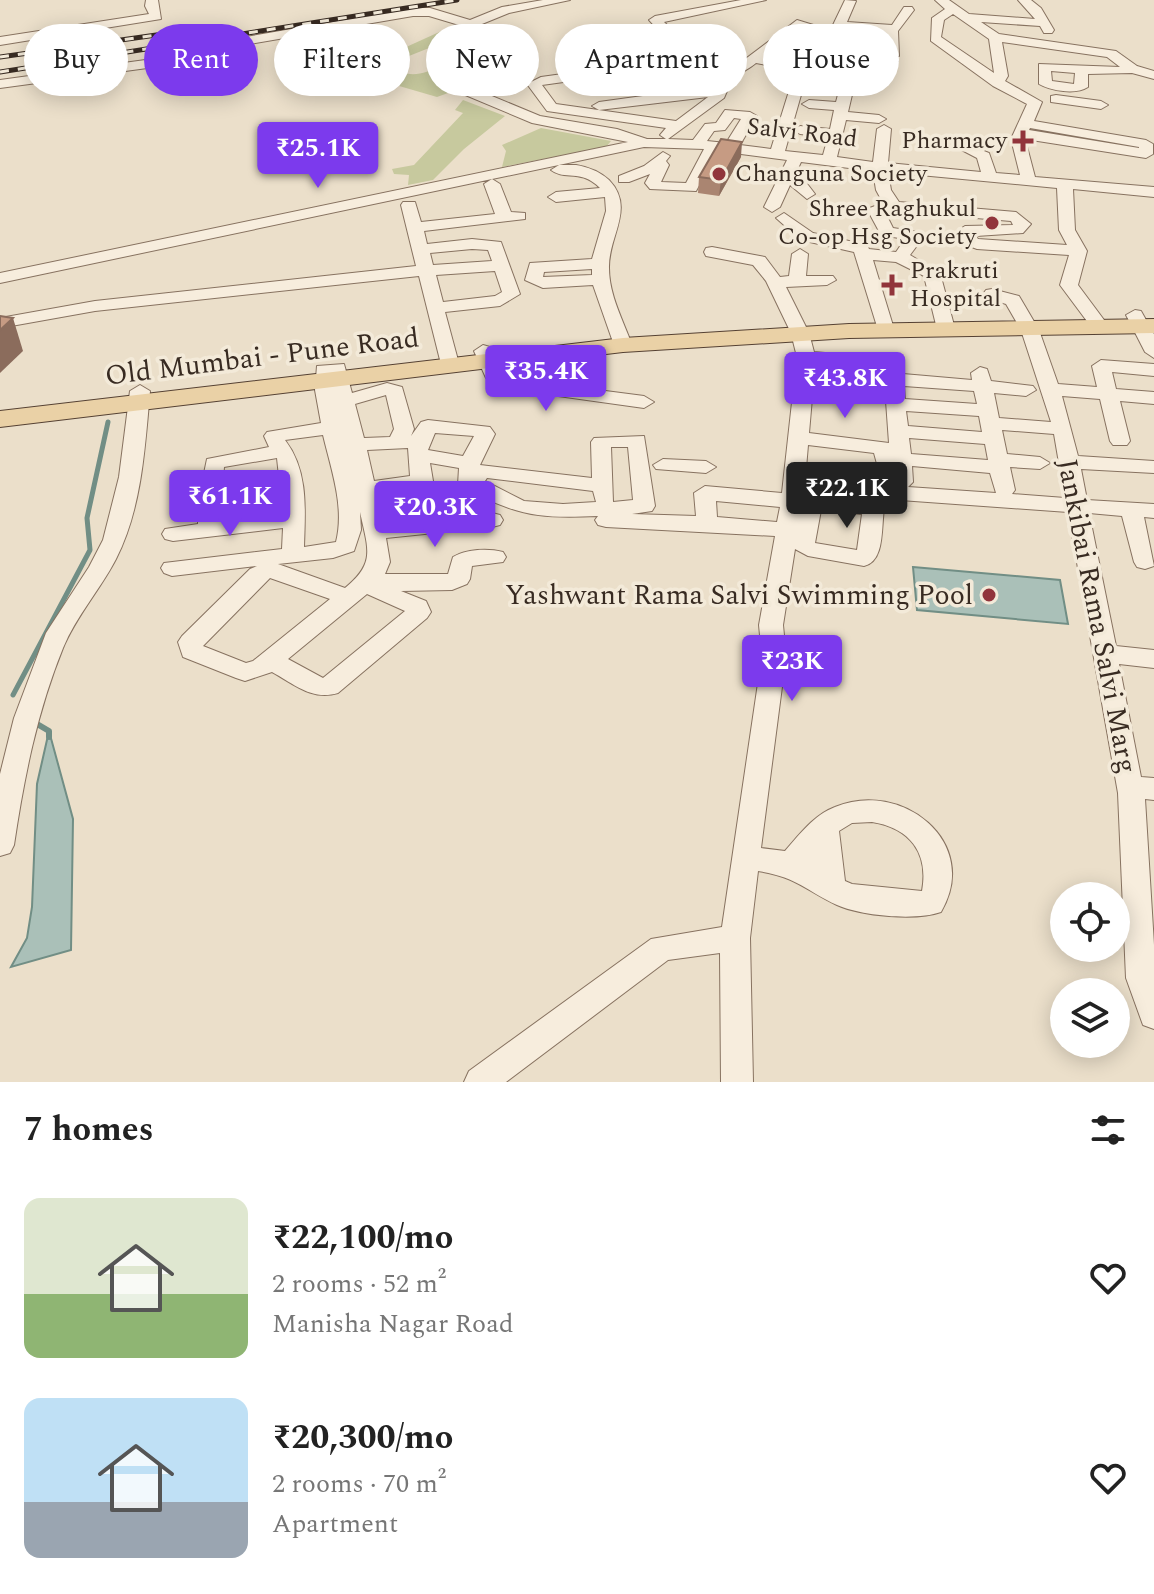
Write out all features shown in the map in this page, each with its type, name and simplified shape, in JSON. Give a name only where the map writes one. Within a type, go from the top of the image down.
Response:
[{"type":"main road","name":"Old Mumbai - Pune Road","points":[[0,407],[334,379],[448,359],[621,339],[704,333],[800,337],[882,324],[1146,321]]},
{"type":"main road","name":"Old Mumbai - Pune Road","points":[[0,419],[139,397]]},
{"type":"street","points":[[0,41],[146,19],[157,16],[151,6],[152,0]]},
{"type":"street","points":[[0,84],[221,54],[240,42],[413,12],[430,12],[471,24],[506,10],[564,0]]},
{"type":"street","points":[[656,24],[656,19],[760,0]]},
{"type":"street","points":[[840,24],[852,0]]},
{"type":"street","points":[[941,0],[995,37],[1117,55],[1132,69]]},
{"type":"street","points":[[1024,0],[1057,44]]},
{"type":"street","points":[[953,9],[940,14],[934,31],[935,38],[959,64],[1033,102],[1101,105]]},
{"type":"street","points":[[987,9],[1020,21],[1044,23]]},
{"type":"street","points":[[899,24],[908,10]]},
{"type":"street","points":[[967,18],[1001,13]]},
{"type":"street","points":[[487,18],[495,24]]},
{"type":"street","points":[[1020,21],[1026,40]]},
{"type":"street","points":[[995,37],[1001,76],[998,83]]},
{"type":"street","points":[[1050,65],[1057,44]]},
{"type":"street","points":[[747,64],[763,52]]},
{"type":"street","points":[[754,59],[763,61]]},
{"type":"street","points":[[1082,69],[1132,69],[1154,75]]},
{"type":"street","points":[[552,108],[534,86],[536,82],[555,79]]},
{"type":"street","name":"Salvi Road","points":[[480,96],[529,117],[617,133],[645,143],[671,142],[730,149],[778,148],[796,157],[826,161],[1154,192]]},
{"type":"street","points":[[570,110],[681,96]]},
{"type":"street","points":[[607,151],[627,178],[654,166],[679,126],[718,96]]},
{"type":"street","points":[[793,96],[778,148],[824,147],[826,161]]},
{"type":"street","points":[[826,161],[844,96]]},
{"type":"street","points":[[1029,181],[1018,139],[1033,102]]},
{"type":"street","points":[[809,104],[882,124],[879,167],[887,199],[894,206]]},
{"type":"street","points":[[529,117],[552,108],[679,126]]},
{"type":"street","points":[[671,142],[681,164],[705,145],[710,127],[720,127],[730,113],[750,116],[730,149]]},
{"type":"street","points":[[1021,128],[1090,140]]},
{"type":"street","points":[[800,130],[835,134]]},
{"type":"street","points":[[0,278],[645,143]]},
{"type":"street","points":[[961,146],[984,156],[990,177]]},
{"type":"street","points":[[796,157],[786,177],[778,212],[807,237],[853,246],[864,254],[900,257],[932,273],[944,324]]},
{"type":"street","points":[[542,172],[582,168],[604,183],[614,198],[614,219],[600,272],[603,298],[621,339]]},
{"type":"street","points":[[1118,169],[1122,189]]},
{"type":"street","points":[[786,177],[800,184],[807,194]]},
{"type":"street","points":[[415,227],[512,217],[492,184]]},
{"type":"street","points":[[1065,184],[1067,230],[1078,257],[1069,285],[1097,322]]},
{"type":"street","points":[[556,197],[610,192]]},
{"type":"street","points":[[409,205],[448,359]]},
{"type":"street","points":[[900,257],[914,239],[912,235],[887,232],[875,209],[894,206],[960,211],[1016,217],[1023,224],[1017,230],[965,231]]},
{"type":"street","points":[[960,211],[965,231],[972,242],[987,245],[995,258],[1078,257]]},
{"type":"street","points":[[472,221],[479,239],[472,244]]},
{"type":"street","points":[[422,249],[495,245],[511,294],[508,298],[435,308]]},
{"type":"street","points":[[712,252],[755,259],[775,282],[800,337],[799,438],[792,494],[797,530],[804,546],[864,559],[885,493],[901,459],[894,379],[890,366],[800,337]]},
{"type":"street","points":[[797,281],[800,254]]},
{"type":"street","points":[[864,254],[882,324]]},
{"type":"street","points":[[0,323],[95,306],[367,275],[502,265]]},
{"type":"street","points":[[775,282],[827,280]]},
{"type":"street","points":[[992,294],[1013,300],[1027,324]]},
{"type":"street","points":[[1146,321],[1154,352]]},
{"type":"street","name":"Jankibai Rama Salvi Marg","points":[[1027,324],[1063,429],[1104,654],[1142,788],[1146,920],[1141,978],[1154,1015]]},
{"type":"street","points":[[485,356],[493,374],[508,384],[644,402]]},
{"type":"street","points":[[1120,441],[1101,366],[1154,370]]},
{"type":"street","points":[[172,568],[333,551],[346,546],[349,539],[349,508],[330,428],[334,379]]},
{"type":"street","points":[[334,379],[395,391],[404,429],[398,442]]},
{"type":"street","points":[[271,660],[320,688],[329,687],[362,648],[419,612],[418,607],[393,594],[361,587],[271,570],[258,574],[190,642],[192,651],[245,672],[261,668],[361,587],[379,562],[356,445],[334,379]]},
{"type":"street","points":[[894,379],[981,379],[1026,390]]},
{"type":"street","points":[[981,379],[1004,490]]},
{"type":"street","points":[[1049,389],[1154,398]]},
{"type":"street","points":[[0,845],[14,765],[41,674],[64,622],[105,560],[121,519],[139,397]]},
{"type":"street","points":[[896,404],[994,440],[1040,463]]},
{"type":"street","points":[[374,532],[428,507],[473,496],[475,493],[468,485],[468,463],[481,443],[483,431],[428,426],[419,450],[428,507]]},
{"type":"street","points":[[293,553],[295,519],[287,457],[275,444],[274,436],[330,428]]},
{"type":"street","points":[[901,459],[1063,429]]},
{"type":"street","points":[[898,431],[994,440]]},
{"type":"street","points":[[799,438],[883,448],[886,453],[885,493]]},
{"type":"street","points":[[356,445],[398,442],[468,463]]},
{"type":"street","points":[[210,530],[206,506],[216,478],[214,463],[282,451]]},
{"type":"street","points":[[663,465],[707,462],[701,490],[705,493],[707,523]]},
{"type":"street","points":[[1067,462],[1154,467]]},
{"type":"street","points":[[612,509],[516,476],[482,471],[474,481],[475,485],[520,507],[557,511],[612,509],[707,523],[797,530]]},
{"type":"street","points":[[509,502],[516,476]]},
{"type":"street","points":[[365,489],[428,507],[492,520]]},
{"type":"street","points":[[705,493],[885,493],[1154,511]]},
{"type":"street","points":[[737,1082],[735,938],[774,656],[771,625],[797,530],[812,504],[885,493]]},
{"type":"street","points":[[1131,509],[1145,562]]},
{"type":"street","points":[[173,534],[295,519]]},
{"type":"street","points":[[361,587],[389,583],[452,582],[459,579],[461,562],[465,559],[495,557]]},
{"type":"street","points":[[1104,654],[1154,659]]},
{"type":"street","points":[[745,858],[791,864],[847,896],[910,905],[931,903],[937,894],[939,861],[926,835],[911,821],[857,811],[825,826],[791,864]]},
{"type":"street","points":[[825,826],[832,888]]},
{"type":"street","points":[[480,1082],[661,948],[735,938]]},
{"type":"green space","points":[[426,38],[426,49],[410,56],[410,45]]},
{"type":"green space","points":[[426,72],[426,94],[410,89],[410,74]]},
{"type":"green space","points":[[463,100],[505,116],[464,149],[433,180],[408,185],[409,175],[394,174],[392,169],[414,165],[463,113],[455,110]]},
{"type":"green space","points":[[541,128],[611,141],[606,147],[502,167],[506,151],[502,145]]},
{"type":"water","name":"Yashwant Rama Salvi Swimming Pool","points":[[913,567],[1060,580],[1068,624],[917,610]]},
{"type":"water","points":[[49,731],[73,819],[71,950],[11,967],[27,938],[32,907],[37,784]]},
{"type":"building","points":[[721,139],[742,142],[721,180],[699,177]]},
{"type":"building","points":[[0,316],[13,318],[0,330]]},
{"type":"waterway","points":[[13,695],[90,550],[87,518],[108,422]]},
{"type":"waterway","points":[[32,721],[49,731],[49,737]]},
{"type":"railway","points":[[0,72],[457,0]]},
{"type":"railway","points":[[0,57],[144,37]]},
{"type":"place","name":"Pharmacy","points":[[1023,141]]},
{"type":"place","name":"Changuna Society","points":[[719,174]]},
{"type":"place","name":"Shree Raghukul Co-op Hsg Society","points":[[992,223]]},
{"type":"place","name":"Prakruti Hospital","points":[[892,285]]},
{"type":"place","name":"Yashwant Rama Salvi Swimming Pool","points":[[989,595]]}]
